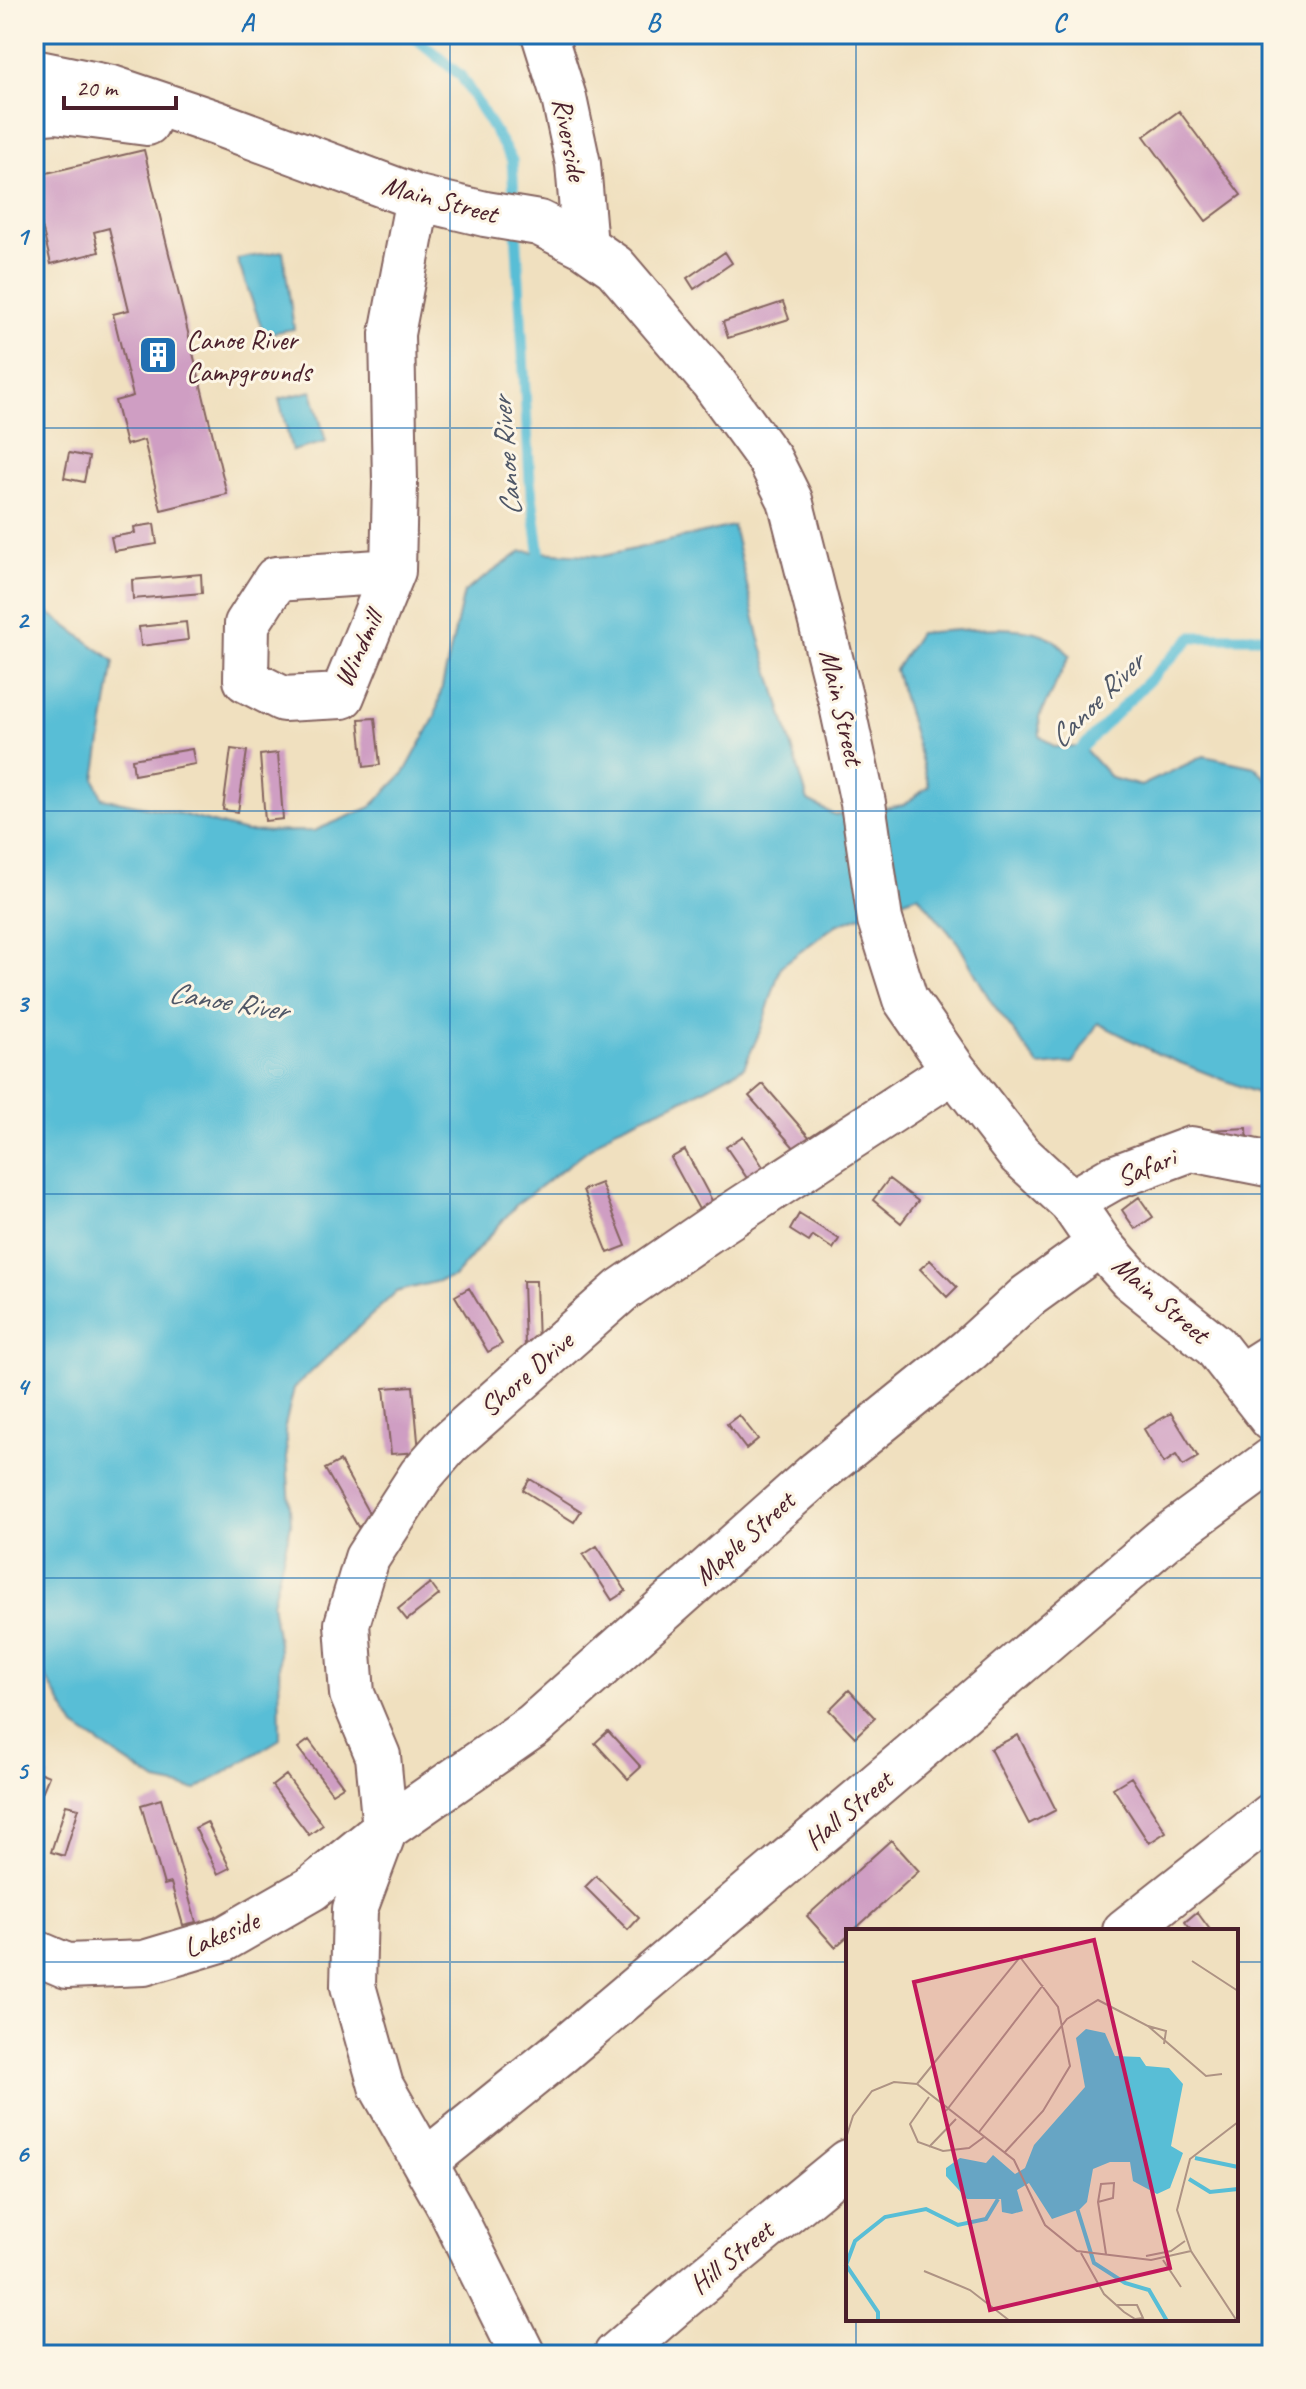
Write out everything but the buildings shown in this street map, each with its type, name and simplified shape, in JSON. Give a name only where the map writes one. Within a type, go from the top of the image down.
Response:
[{"type":"street","name":"Riverside","points":[[544,34],[564,98],[578,164],[585,246]]},
{"type":"street","name":"Main Street","points":[[34,72],[112,88],[418,198],[539,223],[585,246],[615,267],[713,382],[770,460],[790,500],[863,803],[880,920],[905,999],[954,1070],[1019,1154],[1071,1202],[1100,1244],[1130,1278],[1215,1346],[1256,1366],[1272,1419]]},
{"type":"street","name":"Main Street","points":[[34,113],[55,111],[128,119],[283,149]]},
{"type":"street","points":[[393,571],[392,334],[418,198]]},
{"type":"street","name":"Shore Drive","points":[[385,1829],[378,1756],[352,1694],[347,1624],[367,1558],[421,1475],[449,1443],[622,1290],[954,1070]]},
{"type":"street","name":"Safari","points":[[1071,1202],[1113,1178],[1191,1149],[1272,1165]]},
{"type":"street","name":"Maple Street","points":[[385,1829],[534,1725],[818,1472],[969,1350],[1028,1296],[1100,1244]]},
{"type":"street","name":"Hall Street","points":[[425,2162],[561,2052],[1163,1540],[1272,1460]]},
{"type":"street","points":[[1128,1929],[1272,1815]]},
{"type":"street","points":[[385,1829],[355,1909],[353,1986],[381,2086],[425,2162],[523,2355]]},
{"type":"street","name":"Lakeside","points":[[34,1952],[67,1966],[144,1963],[224,1939],[311,1889],[385,1829]]},
{"type":"street","name":"Hill Street","points":[[616,2355],[846,2164]]},
{"type":"water","points":[[283,251],[294,329],[264,334],[237,259]]},
{"type":"water","points":[[312,391],[326,442],[292,451],[279,399]]},
{"type":"water","points":[[733,526],[759,636],[808,801],[835,815],[904,805],[929,786],[895,670],[919,633],[968,629],[1005,628],[1038,633],[1054,640],[1070,655],[1039,717],[1040,736],[1055,747],[1083,747],[1111,778],[1141,786],[1204,756],[1255,767],[1272,784],[1272,1099],[1158,1054],[1098,1023],[1073,1063],[1039,1066],[990,1000],[958,943],[918,895],[836,925],[781,966],[761,1029],[744,1067],[691,1096],[615,1129],[517,1204],[454,1277],[396,1292],[294,1388],[285,1426],[291,1524],[272,1603],[279,1650],[280,1739],[196,1790],[157,1782],[75,1727],[46,1678],[34,1639],[34,1580],[40,1556],[34,1554],[34,602],[114,661],[95,779],[102,798],[181,814],[245,832],[314,831],[371,807],[405,772],[435,717],[464,592],[522,551],[604,556]]},
{"type":"waterway","name":"Canoe River","points":[[411,34],[461,76],[512,160],[515,211]]},
{"type":"waterway","name":"Canoe River","points":[[516,228],[530,481],[541,565]]},
{"type":"waterway","name":"Canoe River","points":[[1074,756],[1192,637],[1272,637]]},
{"type":"place","name":"Canoe River Campgrounds","points":[[158,355]]}]
